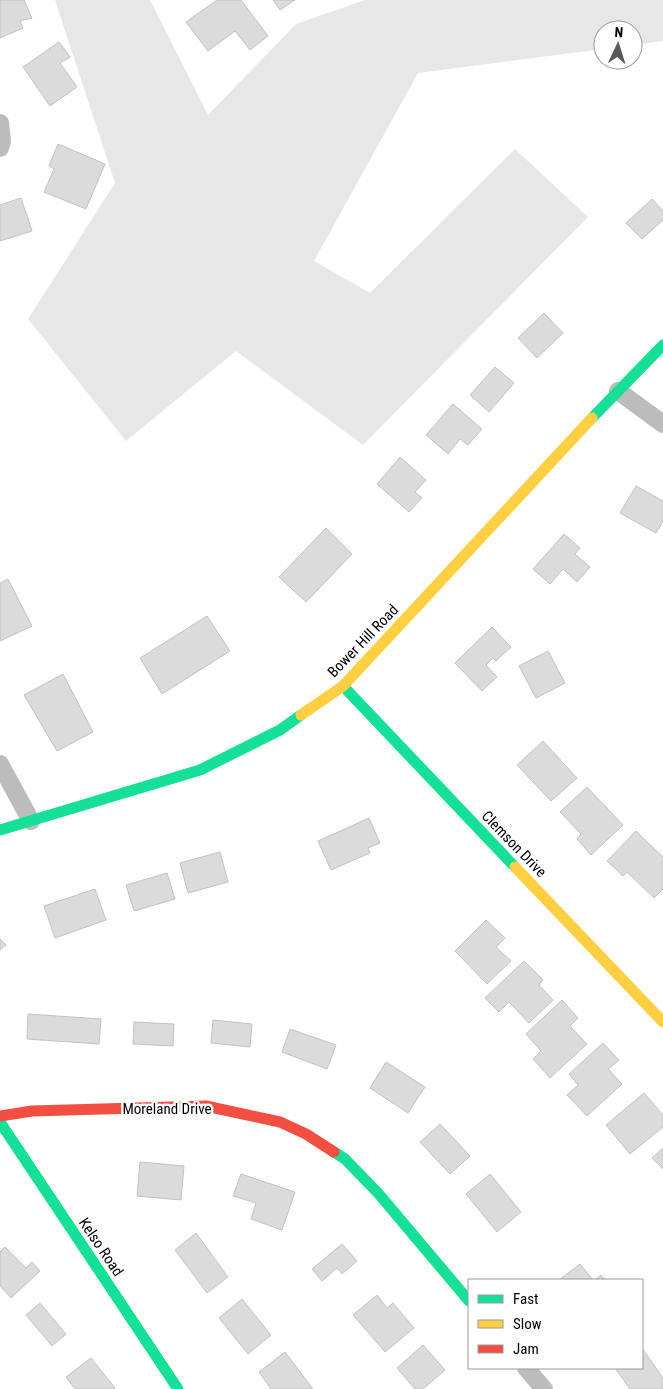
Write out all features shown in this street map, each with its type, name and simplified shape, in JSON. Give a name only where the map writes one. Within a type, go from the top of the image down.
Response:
[{"type":"street","points":[[0,123],[2,141],[0,148]]},
{"type":"street","name":"Bower Hill Road","points":[[0,830],[200,770],[280,730],[343,686],[663,345]]},
{"type":"street","points":[[618,391],[663,424]]},
{"type":"street","name":"Clemson Drive","points":[[343,686],[663,1022]]},
{"type":"street","points":[[0,764],[31,821]]},
{"type":"street","name":"Moreland Drive","points":[[0,1116],[32,1111],[206,1106],[280,1122],[306,1134],[344,1159],[378,1193],[468,1300]]},
{"type":"street","name":"Kelso Road","points":[[0,1122],[178,1389]]},
{"type":"street","points":[[527,1369],[544,1389]]},
{"type":"shaded area","points":[[55,0],[150,0],[208,115],[296,24],[365,0],[663,0],[663,41],[643,44],[643,20],[593,20],[593,50],[418,73],[314,261],[370,293],[515,149],[588,217],[363,445],[236,351],[126,441],[28,319],[115,183]]},
{"type":"building","points":[[0,0],[24,0],[32,18],[20,21],[23,28],[0,38]]},
{"type":"building","points":[[217,0],[241,0],[268,36],[250,50],[235,31],[208,51],[186,22]]},
{"type":"building","points":[[273,0],[295,0],[280,10]]},
{"type":"building","points":[[59,42],[70,57],[60,63],[77,87],[50,106],[23,67]]},
{"type":"building","points":[[58,144],[105,164],[86,209],[44,192],[54,169],[49,166]]},
{"type":"building","points":[[21,198],[32,231],[0,241],[0,205]]},
{"type":"building","points":[[652,199],[663,211],[663,220],[642,239],[626,223]]},
{"type":"building","points":[[544,313],[563,333],[537,358],[518,338]]},
{"type":"building","points":[[495,367],[514,383],[489,412],[470,395]]},
{"type":"building","points":[[453,404],[482,429],[468,445],[460,439],[448,454],[426,435]]},
{"type":"building","points":[[400,457],[426,480],[415,492],[422,498],[409,512],[377,484]]},
{"type":"building","points":[[636,486],[663,501],[663,522],[656,533],[620,513]]},
{"type":"building","points":[[326,528],[352,554],[306,602],[279,577]]},
{"type":"building","points":[[564,534],[580,548],[575,554],[590,567],[577,582],[563,569],[550,584],[533,569]]},
{"type":"building","points":[[8,579],[32,626],[0,641],[0,583]]},
{"type":"building","points":[[207,616],[230,651],[162,694],[140,658]]},
{"type":"building","points":[[492,627],[511,647],[496,661],[493,658],[486,665],[497,677],[482,691],[455,663]]},
{"type":"building","points":[[548,651],[565,683],[536,698],[519,666]]},
{"type":"building","points":[[63,674],[93,732],[57,751],[24,695]]},
{"type":"building","points":[[543,741],[577,778],[551,801],[517,765]]},
{"type":"building","points":[[587,787],[623,825],[591,855],[577,839],[581,834],[560,812]]},
{"type":"building","points":[[369,818],[380,843],[368,848],[370,853],[331,870],[318,841]]},
{"type":"building","points":[[636,831],[663,857],[663,889],[654,898],[627,872],[623,876],[607,861]]},
{"type":"building","points":[[220,852],[228,882],[188,893],[180,863]]},
{"type":"building","points":[[167,873],[175,899],[134,911],[126,885]]},
{"type":"building","points":[[95,889],[106,920],[55,938],[44,906]]},
{"type":"building","points":[[486,920],[505,938],[496,947],[511,961],[487,984],[455,951]]},
{"type":"building","points":[[0,939],[6,945],[0,950]]},
{"type":"building","points":[[524,961],[543,980],[539,985],[553,1000],[529,1023],[509,1002],[499,1012],[485,998]]},
{"type":"building","points":[[562,1000],[578,1018],[570,1026],[587,1044],[550,1078],[533,1059],[541,1051],[526,1034]]},
{"type":"building","points":[[28,1014],[101,1019],[99,1044],[27,1039]]},
{"type":"building","points":[[213,1020],[252,1024],[250,1047],[211,1043]]},
{"type":"building","points":[[134,1022],[174,1024],[173,1046],[133,1044]]},
{"type":"building","points":[[290,1029],[336,1045],[327,1069],[282,1052]]},
{"type":"building","points":[[603,1043],[619,1060],[608,1069],[622,1084],[587,1116],[567,1095],[578,1085],[569,1074]]},
{"type":"building","points":[[386,1062],[425,1087],[408,1113],[370,1088]]},
{"type":"building","points":[[644,1093],[663,1115],[663,1127],[630,1154],[606,1125]]},
{"type":"building","points":[[440,1124],[470,1156],[450,1174],[420,1142]]},
{"type":"building","points":[[663,1148],[663,1169],[652,1158]]},
{"type":"building","points":[[140,1162],[184,1166],[181,1200],[137,1196]]},
{"type":"building","points":[[241,1174],[295,1192],[282,1230],[251,1219],[256,1203],[233,1196]]},
{"type":"building","points":[[490,1174],[521,1212],[497,1232],[466,1194]]},
{"type":"building","points":[[196,1233],[228,1277],[207,1293],[175,1250]]},
{"type":"building","points":[[342,1244],[357,1261],[342,1274],[337,1268],[322,1281],[312,1269]]},
{"type":"building","points":[[5,1247],[26,1268],[32,1262],[40,1271],[11,1298],[0,1286],[0,1252]]},
{"type":"building","points":[[580,1264],[592,1279],[560,1279]]},
{"type":"building","points":[[601,1275],[605,1279],[596,1279]]},
{"type":"building","points":[[377,1295],[387,1308],[393,1303],[414,1328],[385,1352],[353,1315]]},
{"type":"building","points":[[242,1299],[271,1335],[248,1354],[219,1318]]},
{"type":"building","points":[[40,1303],[66,1334],[52,1346],[26,1315]]},
{"type":"building","points":[[423,1345],[445,1370],[423,1389],[415,1389],[397,1368]]},
{"type":"building","points":[[643,1349],[663,1378],[663,1389],[630,1389],[616,1369],[643,1369]]},
{"type":"building","points":[[285,1352],[313,1389],[271,1389],[259,1372]]},
{"type":"building","points":[[91,1358],[115,1388],[75,1389],[66,1377]]},
{"type":"traffic: fast","points":[[592,418],[663,345]]},
{"type":"traffic: fast","points":[[343,686],[515,867]]},
{"type":"traffic: fast","points":[[0,830],[200,770],[280,730],[301,715]]},
{"type":"traffic: fast","points":[[0,1122],[178,1389]]},
{"type":"traffic: fast","points":[[334,1152],[345,1159],[378,1193],[468,1300]]},
{"type":"traffic: slow","points":[[301,715],[343,686],[592,418]]},
{"type":"traffic: slow","points":[[515,867],[663,1022]]},
{"type":"traffic: jam","points":[[0,1116],[32,1111],[206,1106],[280,1122],[306,1134],[334,1152]]}]
